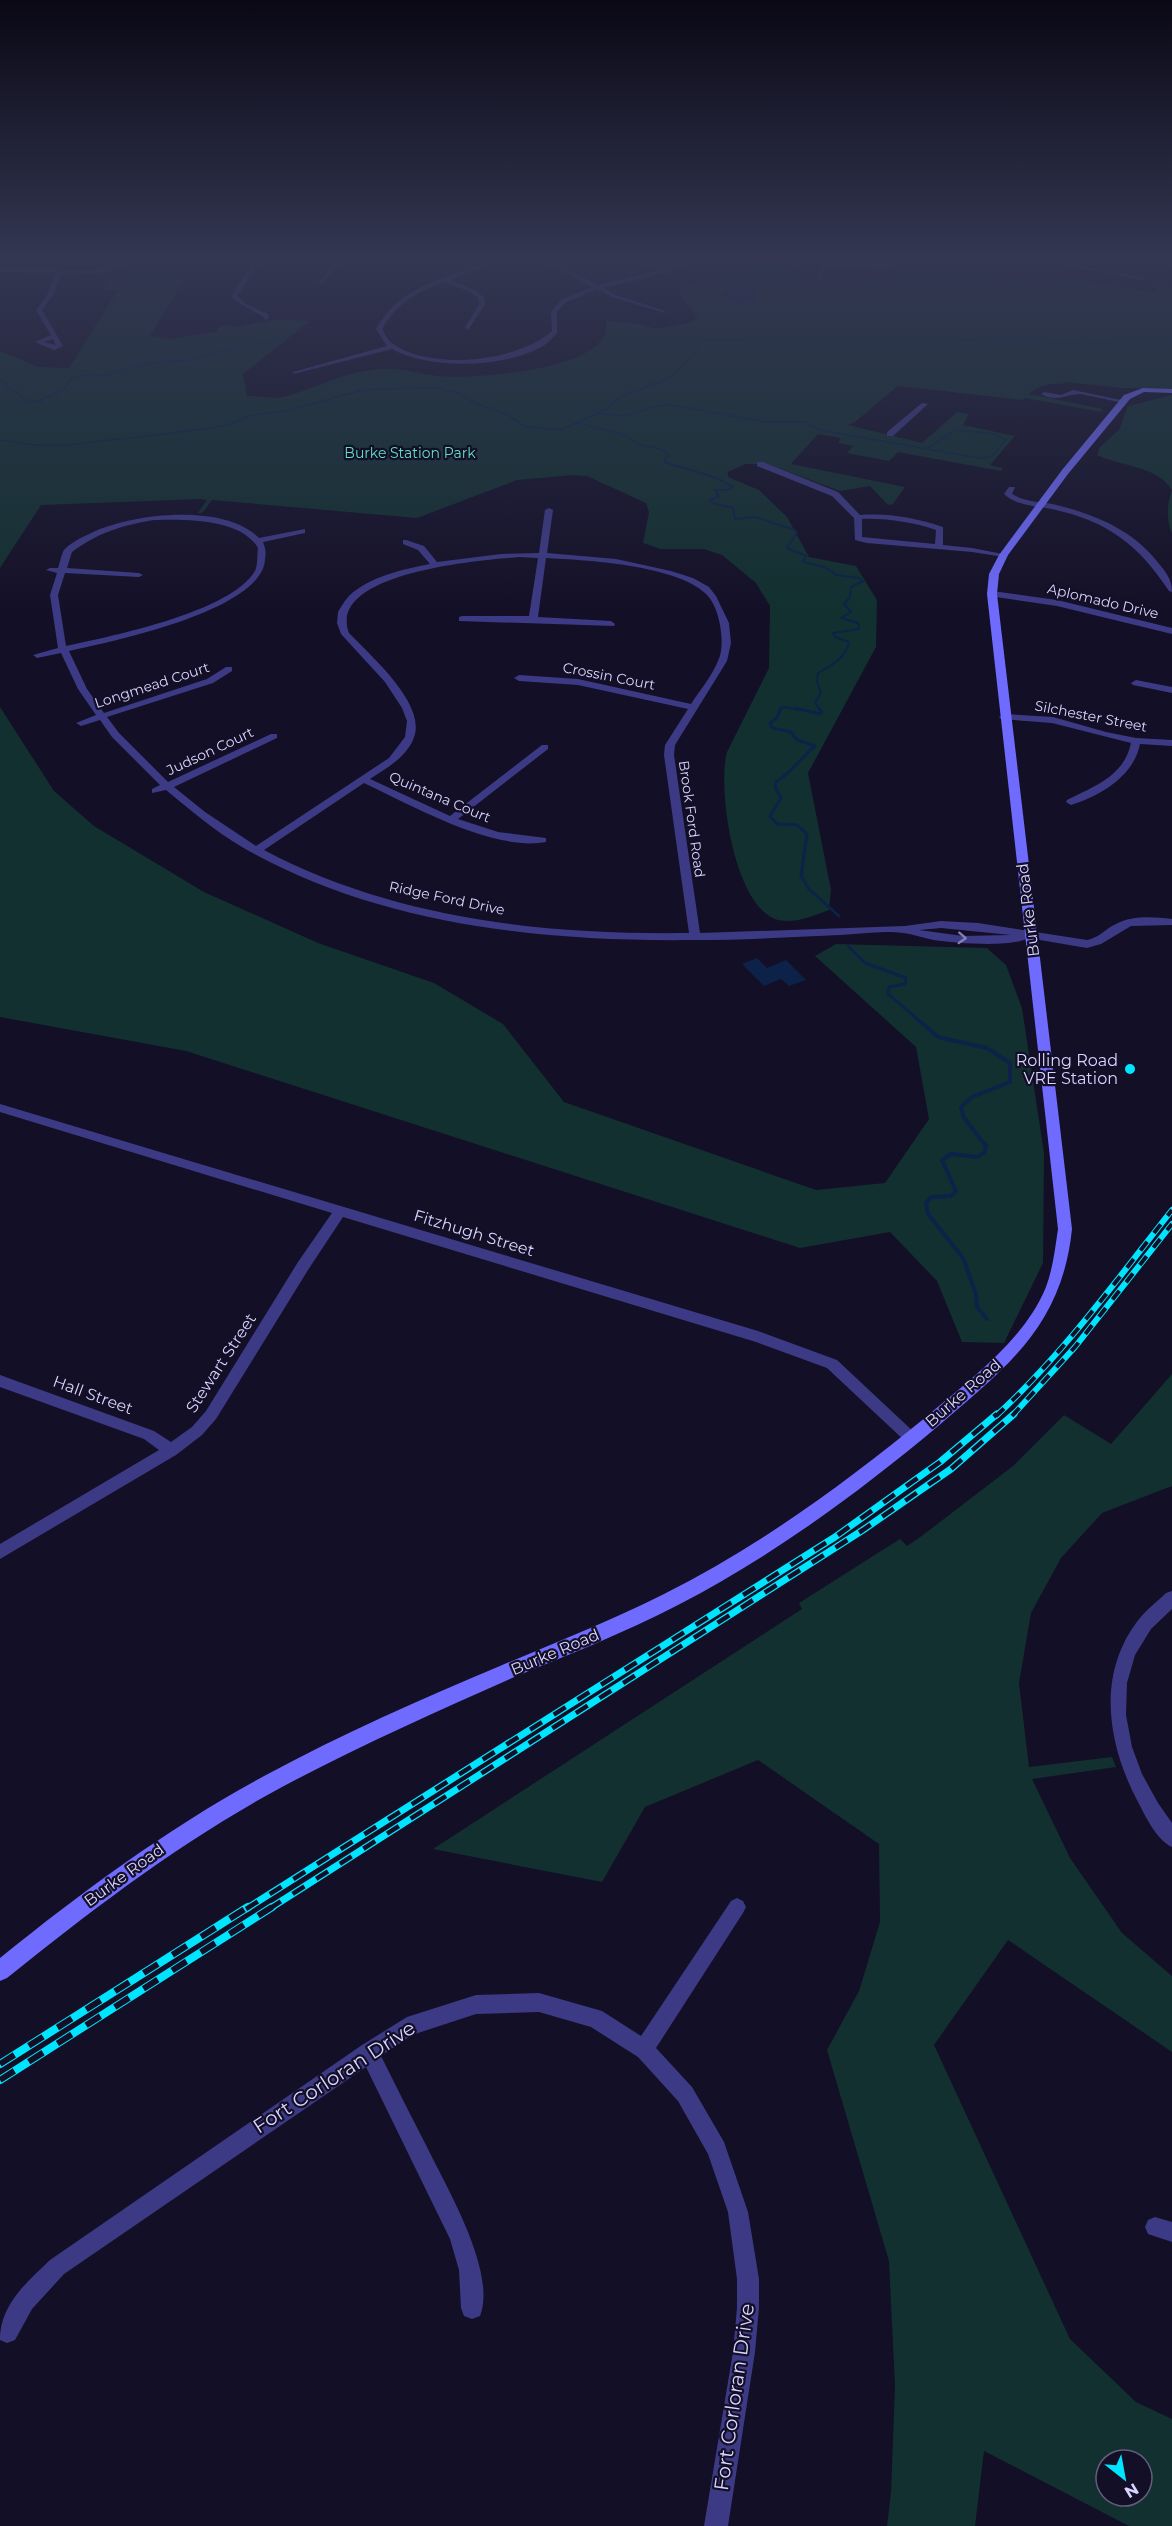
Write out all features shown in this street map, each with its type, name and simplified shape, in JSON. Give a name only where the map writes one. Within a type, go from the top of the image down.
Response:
[{"type":"street","points":[[1044,394],[1062,397],[1077,392],[1123,401],[1131,393],[1138,391],[1172,391]]},
{"type":"street","name":"Burke Road","points":[[0,1971],[98,1892],[158,1849],[212,1815],[276,1780],[388,1725],[574,1645],[691,1589],[745,1557],[809,1514],[911,1438],[1011,1351],[1044,1308],[1061,1266],[1064,1219],[1004,717],[992,594],[994,574],[1004,555],[1123,401]]},
{"type":"street","points":[[890,434],[924,404]]},
{"type":"street","points":[[760,464],[835,494],[858,517],[858,538],[867,541],[1004,555]]},
{"type":"street","points":[[1012,489],[1008,494],[1011,497],[1082,514],[1111,525],[1126,536],[1150,560],[1172,589]]},
{"type":"street","points":[[533,619],[549,510]]},
{"type":"street","points":[[858,517],[884,516],[932,526],[940,529],[939,547]]},
{"type":"street","points":[[38,655],[157,627],[192,615],[224,600],[246,585],[261,569],[263,552],[258,541],[242,530],[217,522],[190,518],[154,519],[126,523],[97,532],[76,544],[48,574],[139,575]]},
{"type":"street","points":[[258,541],[302,531]]},
{"type":"street","points":[[406,542],[421,549],[435,565]]},
{"type":"street","name":"Brook Ford Road","points":[[256,851],[392,760],[404,748],[411,732],[411,717],[403,700],[345,634],[341,622],[342,611],[353,597],[370,585],[435,565],[490,557],[542,556],[592,559],[659,570],[687,579],[708,591],[718,605],[728,649],[723,661],[674,736],[669,755],[695,937]]},
{"type":"street","name":"Aplomado Drive","points":[[992,594],[1057,603],[1171,630]]},
{"type":"street","points":[[462,619],[477,621],[533,619],[592,625],[611,624]]},
{"type":"street","name":"Longmead Court","points":[[81,722],[210,681],[229,669]]},
{"type":"street","name":"Crossin Court","points":[[519,678],[578,682],[693,707]]},
{"type":"street","points":[[1136,683],[1172,690]]},
{"type":"street","name":"Silchester Street","points":[[1004,717],[1053,720],[1136,741],[1172,743]]},
{"type":"street","name":"Judson Court","points":[[152,788],[274,736]]},
{"type":"street","points":[[1071,802],[1124,772],[1135,752],[1136,741]]},
{"type":"street","points":[[452,819],[545,747]]},
{"type":"street","name":"Quintana Court","points":[[365,780],[452,819],[513,840],[542,840]]},
{"type":"street","name":"Ridge Ford Drive","points":[[152,788],[204,823],[256,851],[318,879],[410,909],[520,928],[583,935],[695,937],[905,929],[922,936],[1000,940],[1031,936],[1091,944],[1107,938],[1119,926],[1128,923],[1172,922]]},
{"type":"street","name":"Fitzhugh Street","points":[[0,1108],[758,1337],[825,1360],[871,1399],[911,1438]]},
{"type":"street","name":"Stewart Street","points":[[0,1552],[171,1450],[197,1431],[211,1415],[303,1266],[341,1210]]},
{"type":"street","name":"Hall Street","points":[[0,1381],[149,1435],[171,1450]]},
{"type":"street","points":[[1172,1598],[1142,1626],[1130,1644],[1118,1686],[1118,1707],[1120,1733],[1138,1786],[1172,1838]]},
{"type":"street","points":[[645,2048],[736,1907]]},
{"type":"street","name":"Fort Corloran Drive","points":[[7,2332],[24,2301],[57,2267],[407,2027],[433,2014],[468,2004],[505,2000],[541,2002],[573,2010],[604,2023],[645,2048],[684,2091],[717,2147],[731,2181],[745,2245],[748,2313],[716,2526]]},
{"type":"street","points":[[369,2052],[460,2236],[470,2270],[472,2308]]},
{"type":"green space","name":"Burke Station Park","points":[[0,378],[244,378],[247,396],[271,398],[284,397],[338,378],[1172,378],[1172,389],[1121,388],[1066,382],[1045,385],[1029,394],[1103,409],[1101,412],[1025,398],[1023,400],[898,386],[855,422],[848,425],[922,443],[957,412],[969,414],[963,425],[1015,436],[990,465],[1003,468],[1001,471],[898,452],[889,461],[847,453],[853,446],[838,443],[841,438],[818,434],[791,464],[905,487],[893,504],[888,505],[870,486],[840,491],[768,464],[745,464],[728,472],[728,477],[759,490],[787,517],[809,557],[856,566],[877,600],[876,647],[808,773],[831,890],[829,910],[802,919],[782,921],[761,909],[749,892],[739,869],[727,817],[725,769],[727,752],[769,668],[770,606],[756,583],[722,555],[704,549],[661,549],[643,543],[649,512],[646,503],[587,476],[517,480],[417,518],[212,500],[202,513],[198,513],[207,500],[201,499],[41,505],[0,568]]},
{"type":"green space","points":[[1172,395],[1172,490],[1165,482],[1148,471],[1097,455],[1100,447],[1119,430],[1128,406]]},
{"type":"green space","points":[[1172,490],[1172,533],[1168,511]]},
{"type":"green space","points":[[0,707],[54,791],[94,826],[204,892],[318,943],[434,983],[503,1024],[564,1102],[816,1190],[885,1183],[929,1119],[916,1047],[815,956],[836,944],[987,948],[1006,965],[1022,1008],[1044,1153],[1043,1263],[1004,1343],[962,1342],[937,1281],[890,1232],[800,1248],[186,1051],[0,1017]]},
{"type":"green space","points":[[1172,1374],[1172,1486],[1102,1513],[1061,1558],[1031,1613],[1019,1683],[1029,1767],[1112,1757],[1116,1767],[1032,1779],[1070,1858],[1122,1933],[1172,1976],[1172,2052],[1008,1940],[934,2045],[1070,2339],[1136,2402],[1172,2419],[1172,2526],[1129,2526],[1094,2508],[1154,2508],[1154,2448],[1094,2448],[1094,2508],[984,2451],[975,2526],[887,2526],[891,2492],[895,2386],[889,2261],[827,2050],[859,1991],[880,1922],[879,1844],[758,1760],[645,1807],[602,1882],[433,1849],[802,1609],[799,1603],[900,1539],[907,1546],[923,1535],[1013,1466],[1064,1415],[1111,1444]]},
{"type":"water","points":[[757,958],[767,968],[786,960],[806,980],[789,986],[781,979],[764,986],[742,964]]},
{"type":"waterway","points":[[0,379],[6,383],[5,387],[16,392],[28,402],[40,401],[64,389],[74,378]]},
{"type":"waterway","points":[[0,440],[35,445],[69,445],[205,429],[228,425],[249,416],[290,410],[359,391],[376,389],[435,388],[457,393],[475,403],[508,415],[524,426],[561,430],[607,409],[618,398],[669,378]]},
{"type":"waterway","points":[[600,414],[625,416],[657,406],[671,405],[765,422],[806,422]]},
{"type":"waterway","points":[[578,423],[626,435],[638,444],[663,450],[668,454],[665,460]]},
{"type":"waterway","points":[[809,425],[820,430],[979,458],[991,457],[1006,440],[991,433],[961,431]]},
{"type":"waterway","points":[[928,448],[954,431]]},
{"type":"waterway","points":[[666,459],[664,462],[717,478],[733,487],[728,490],[715,490],[719,496],[710,500],[712,503],[733,508],[735,519],[755,517],[795,530],[797,533],[787,548],[806,556],[803,562],[825,567],[837,575],[859,578],[863,581],[851,587],[850,597],[844,604],[851,612],[841,618],[858,623],[859,629],[833,633],[835,637],[849,642],[847,648],[837,661],[818,673],[817,681],[821,693],[815,703],[820,710]]},
{"type":"waterway","points":[[780,710],[783,707],[801,710]]},
{"type":"waterway","points":[[795,708],[820,714],[822,712],[819,708]]},
{"type":"waterway","points":[[780,710],[777,718],[770,723],[772,728],[791,732],[797,740],[815,746],[776,782],[775,787],[781,798],[770,816],[777,824],[797,825],[807,834],[801,876],[809,889],[839,916]]},
{"type":"waterway","points":[[848,946],[865,963],[906,978],[905,984],[889,987],[888,994],[922,1023]]},
{"type":"waterway","points":[[921,1022],[938,1037],[987,1048],[1010,1063],[1010,1082],[972,1097],[961,1107],[964,1118],[986,1146],[984,1153],[977,1157],[951,1154],[942,1160],[956,1191],[951,1196],[931,1197],[926,1203],[928,1214],[963,1258],[976,1294],[977,1307],[987,1319]]},
{"type":"railway","points":[[996,1416],[1044,1368],[1172,1210]]},
{"type":"railway","points":[[1013,1415],[1075,1347],[1172,1224]]},
{"type":"railway","points":[[246,1909],[835,1537],[940,1462],[997,1414]]},
{"type":"railway","points":[[269,1909],[863,1530],[951,1469],[1013,1415]]},
{"type":"railway","points":[[0,2064],[248,1907]]},
{"type":"railway","points":[[0,2080],[272,1907]]},
{"type":"place","name":"Rolling Road VRE Station","points":[[1130,1069]]}]
